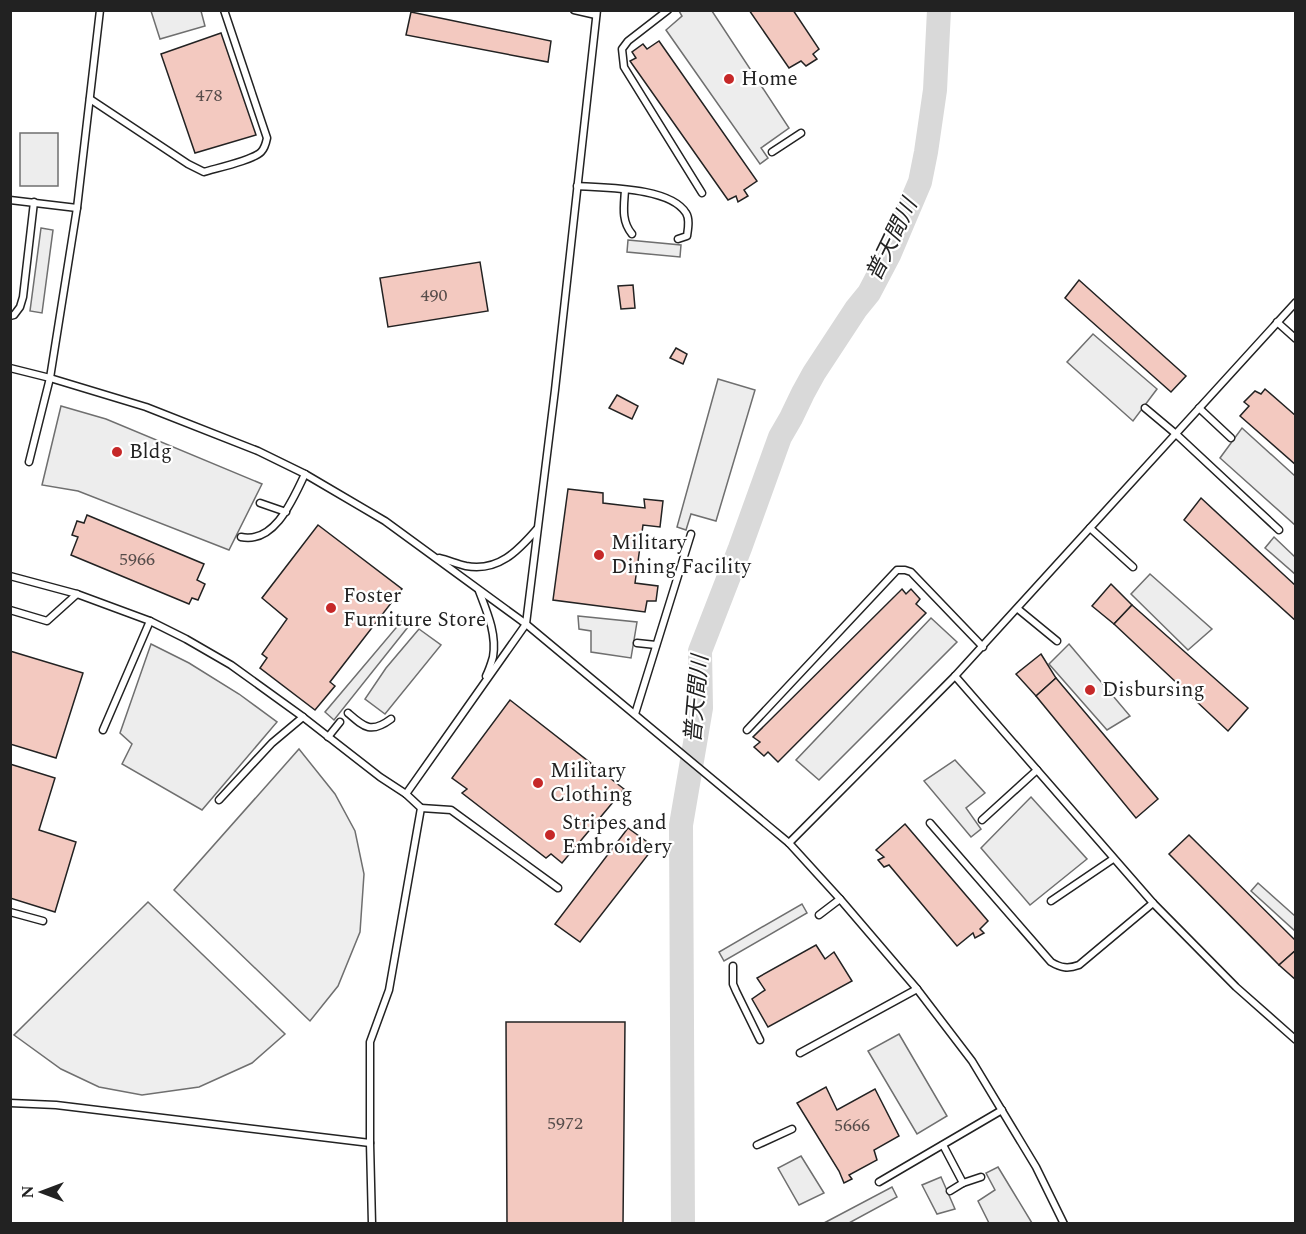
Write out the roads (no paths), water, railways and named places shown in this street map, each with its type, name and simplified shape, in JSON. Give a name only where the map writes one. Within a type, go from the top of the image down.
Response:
[{"type":"lane","points":[[29,462],[50,378],[77,208],[100,10]]},
{"type":"lane","points":[[90,99],[188,164],[204,172],[261,152],[267,138],[224,10]]},
{"type":"lane","points":[[406,794],[526,624],[555,390],[596,13],[574,10]]},
{"type":"lane","points":[[668,10],[628,41],[622,49],[624,67],[702,193]]},
{"type":"lane","points":[[772,152],[801,134]]},
{"type":"lane","points":[[577,186],[625,190],[670,198],[688,214],[687,236],[678,239]]},
{"type":"lane","points":[[625,190],[624,219],[632,234]]},
{"type":"lane","points":[[10,200],[77,208]]},
{"type":"lane","points":[[10,316],[14,315],[20,307],[23,297],[34,202]]},
{"type":"lane","points":[[789,843],[983,647],[1296,302]]},
{"type":"lane","points":[[1277,322],[1296,339]]},
{"type":"lane","points":[[10,368],[146,407],[258,451],[305,474],[385,521],[526,624],[789,843],[840,899],[917,989],[972,1061],[1036,1167],[1064,1224]]},
{"type":"lane","points":[[1145,408],[1279,530]]},
{"type":"lane","points":[[1199,408],[1231,438]]},
{"type":"lane","points":[[241,537],[249,539],[265,534],[286,512],[305,474]]},
{"type":"lane","points":[[260,504],[286,512]]},
{"type":"lane","points":[[1090,528],[1133,567]]},
{"type":"lane","points":[[433,556],[468,566],[489,566],[503,561],[518,551],[538,529]]},
{"type":"lane","points":[[635,714],[691,534]]},
{"type":"lane","points":[[747,730],[897,570],[911,572],[983,647]]},
{"type":"lane","points":[[10,576],[77,594],[150,621],[231,664],[380,777],[406,794],[421,808],[451,810],[558,888]]},
{"type":"lane","points":[[478,589],[490,619],[494,645],[493,658],[484,682]]},
{"type":"lane","points":[[10,610],[47,621],[77,594]]},
{"type":"lane","points":[[1018,609],[1057,641]]},
{"type":"lane","points":[[104,730],[150,621]]},
{"type":"lane","points":[[637,643],[656,645]]},
{"type":"lane","points":[[955,676],[1153,903],[1236,987],[1296,1040]]},
{"type":"lane","points":[[348,712],[364,727],[373,728],[391,719]]},
{"type":"lane","points":[[219,800],[272,743],[303,717]]},
{"type":"lane","points":[[328,737],[340,722]]},
{"type":"lane","points":[[982,820],[1037,770]]},
{"type":"lane","points":[[372,1224],[370,1042],[389,990],[421,808]]},
{"type":"lane","points":[[930,823],[1051,962],[1058,966],[1072,968],[1079,965],[1153,903]]},
{"type":"lane","points":[[1051,901],[1113,859]]},
{"type":"lane","points":[[819,915],[840,899]]},
{"type":"lane","points":[[10,912],[44,921]]},
{"type":"lane","points":[[733,966],[733,984],[760,1040]]},
{"type":"lane","points":[[800,1053],[917,989]]},
{"type":"lane","points":[[10,1103],[56,1105],[370,1143]]},
{"type":"lane","points":[[879,1182],[1002,1110]]},
{"type":"lane","points":[[757,1145],[792,1129]]},
{"type":"lane","points":[[943,1145],[963,1183]]},
{"type":"lane","points":[[950,1191],[963,1183],[981,1177]]},
{"type":"waterway","name":"普天間川","points":[[683,1224],[681,825],[701,708],[700,651],[780,437],[814,373],[869,293],[889,255],[920,182],[935,90],[939,10]]},
{"type":"place","name":"Home","points":[[729,79]]},
{"type":"place","name":"Bldg","points":[[117,452]]},
{"type":"place","name":"Military Dining Facility","points":[[599,555]]},
{"type":"place","name":"Foster Furniture Store","points":[[331,608]]},
{"type":"place","name":"Disbursing","points":[[1090,690]]},
{"type":"place","name":"Military Clothing","points":[[538,783]]},
{"type":"place","name":"Stripes and Embroidery","points":[[550,835]]}]
